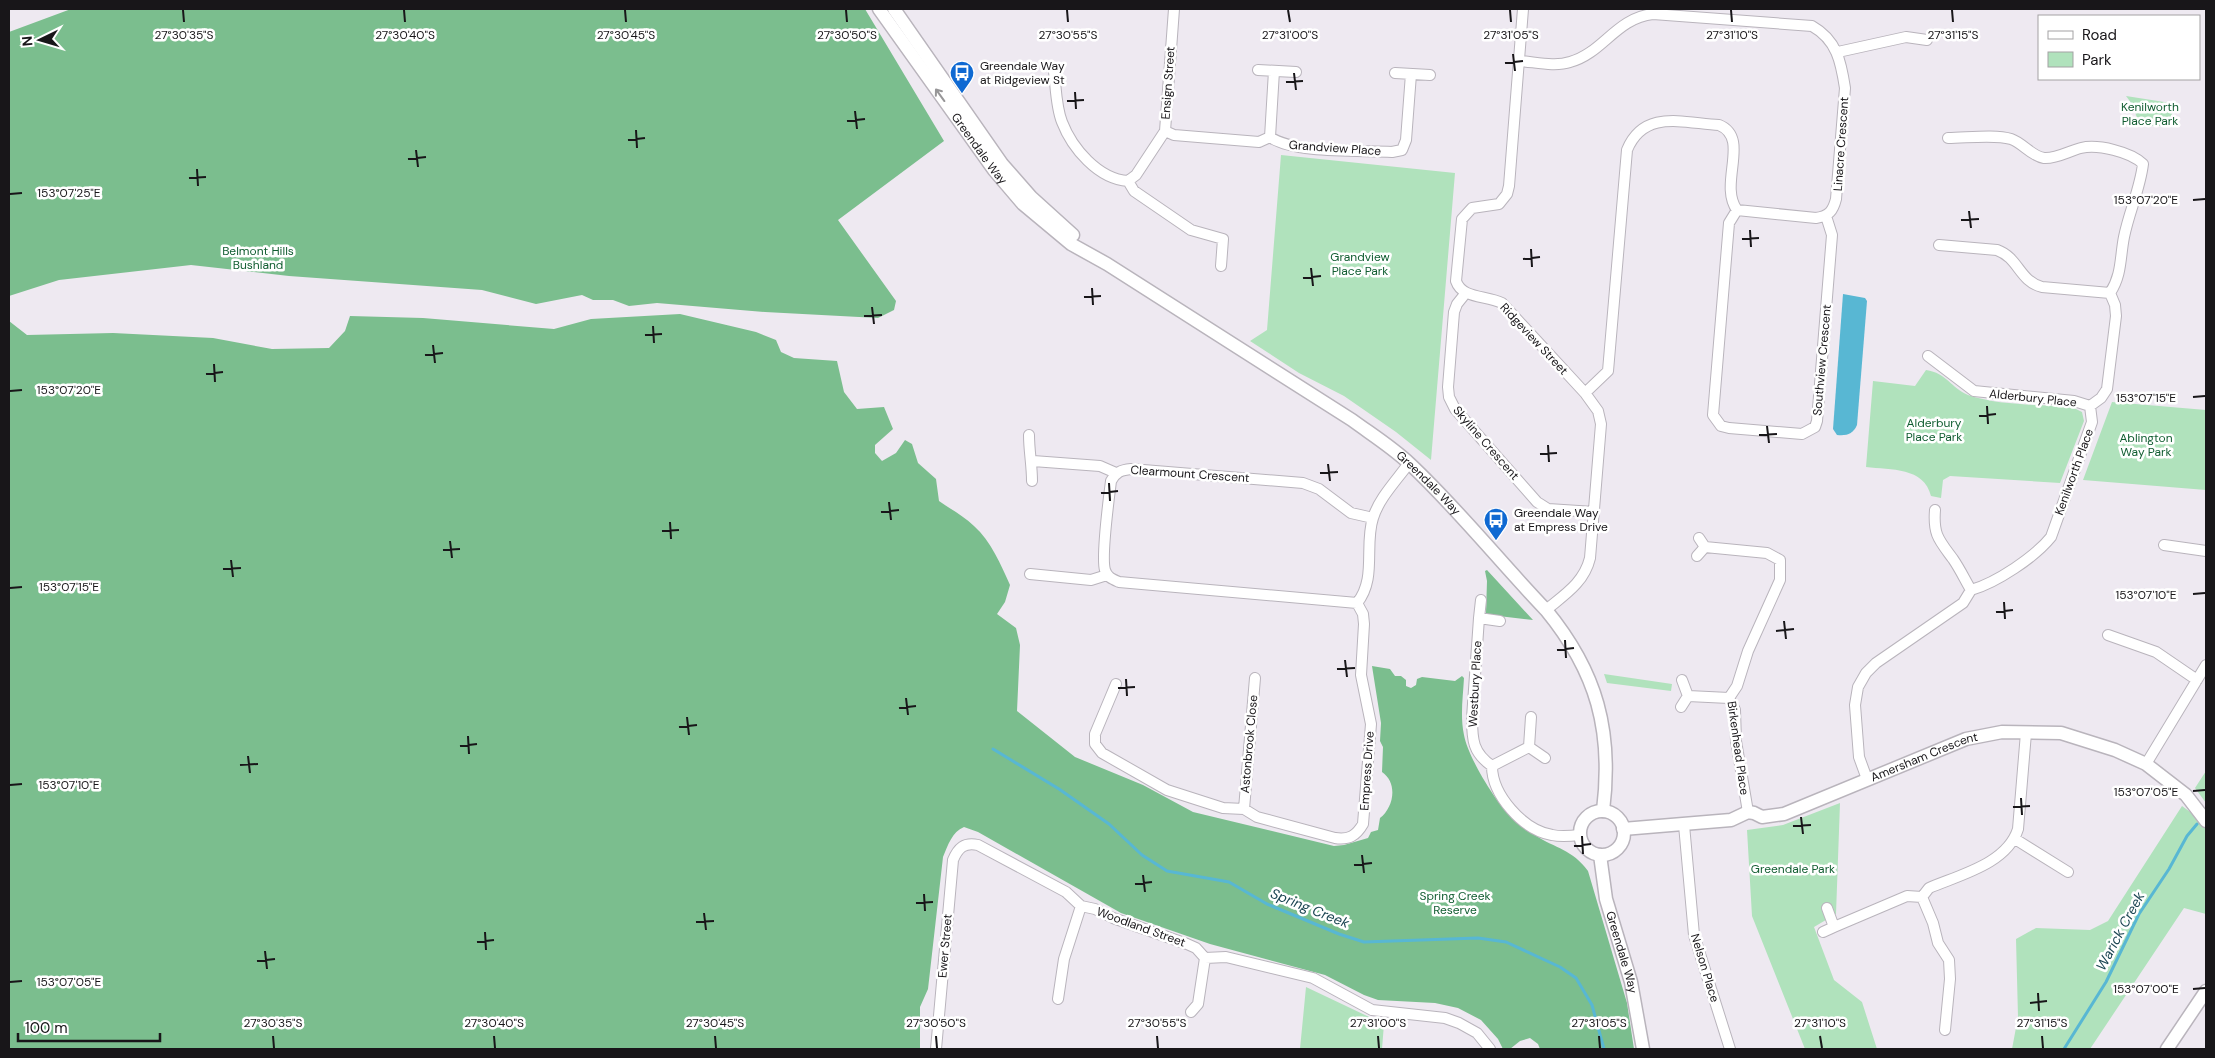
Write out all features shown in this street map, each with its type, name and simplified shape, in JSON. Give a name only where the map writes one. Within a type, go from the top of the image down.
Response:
[{"type":"street","name":"Greendale Way","points":[[879,9],[994,170],[1023,204],[1071,244],[1107,264],[1352,420],[1409,463],[1546,610],[1561,628],[1580,658],[1600,708],[1607,760],[1603,811]]},
{"type":"street","name":"Greendale Way","points":[[894,9],[1012,176],[1031,197],[1107,264]]},
{"type":"street","name":"Ensign Street","points":[[1128,181],[1136,175],[1165,131],[1174,9]]},
{"type":"street","points":[[1465,294],[1458,288],[1456,281],[1462,220],[1472,208],[1499,204],[1507,194],[1523,9]]},
{"type":"street","name":"Linacre Crescent","points":[[1520,61],[1563,64],[1580,59],[1625,23],[1636,17],[1654,14],[1812,26],[1824,33],[1838,52],[1842,70],[1844,98],[1836,199],[1833,209],[1826,216]]},
{"type":"street","points":[[1838,52],[1906,36],[1927,40]]},
{"type":"street","points":[[1258,70],[1296,72]]},
{"type":"street","points":[[1270,137],[1274,71]]},
{"type":"street","points":[[1054,72],[1061,121],[1080,152],[1111,178],[1128,181],[1134,191],[1191,230],[1223,239],[1222,266]]},
{"type":"street","points":[[1396,73],[1430,75]]},
{"type":"street","name":"Grandview Place","points":[[1165,131],[1174,135],[1258,142],[1270,137],[1279,143],[1301,147],[1392,152],[1402,150],[1406,140],[1411,74]]},
{"type":"street","points":[[1585,393],[1608,371],[1627,150],[1637,133],[1647,125],[1660,121],[1719,125],[1727,128],[1732,136],[1734,146],[1730,195],[1737,210],[1748,213],[1816,218],[1826,216]]},
{"type":"street","points":[[1948,138],[2009,138],[2043,158],[2051,158],[2091,146],[2126,153],[2136,157],[2143,164],[2141,178],[2124,237],[2119,277],[2110,293]]},
{"type":"street","name":"Southview Crescent","points":[[1737,210],[1729,223],[1713,415],[1721,426],[1728,428],[1802,434],[1814,427],[1817,421],[1832,235],[1826,216]]},
{"type":"street","points":[[1939,245],[1997,250],[2007,253],[2031,284],[2042,287],[2110,293]]},
{"type":"street","points":[[2090,406],[2101,398],[2106,389],[2116,316],[2115,305],[2110,293]]},
{"type":"street","name":"Ridgeview Street","points":[[1465,294],[1491,298],[1502,303],[1585,393],[1598,411],[1601,424],[1590,558],[1587,571],[1582,580],[1546,610]]},
{"type":"street","name":"Skyline Crescent","points":[[1465,294],[1457,304],[1454,312],[1448,387],[1449,397],[1455,409],[1537,502],[1548,509],[1594,512]]},
{"type":"street","name":"Alderbury Place","points":[[1928,356],[1974,391],[2074,401],[2090,406]]},
{"type":"street","name":"Kenilworth Place","points":[[1867,779],[1859,757],[1855,705],[1858,687],[1876,663],[1962,603],[1971,590],[1988,585],[2043,546],[2051,537],[2092,422],[2090,406]]},
{"type":"street","points":[[1029,435],[1032,481]]},
{"type":"street","points":[[1032,461],[1100,466],[1116,473]]},
{"type":"street","points":[[1030,574],[1090,580],[1108,575],[1119,582],[1357,603],[1367,588],[1373,518],[1379,504],[1409,463]]},
{"type":"street","name":"Clearmount Crescent","points":[[1108,575],[1104,562],[1111,481],[1116,473],[1123,469],[1303,483],[1319,489],[1351,513],[1373,518]]},
{"type":"street","points":[[1935,510],[1934,526],[1938,541],[1953,559],[1971,590]]},
{"type":"street","points":[[1697,556],[1705,547],[1699,538]]},
{"type":"street","points":[[2164,545],[2206,551]]},
{"type":"street","name":"Birkenhead Place","points":[[1705,547],[1768,553],[1780,560],[1780,580],[1748,651],[1737,686],[1729,698],[1734,710],[1736,741],[1748,812]]},
{"type":"street","name":"Westbury Place","points":[[1481,600],[1472,735],[1481,758],[1492,766],[1492,778],[1498,794],[1514,813],[1545,833],[1552,835],[1580,835]]},
{"type":"street","name":"Empress Drive","points":[[1116,684],[1095,734],[1094,739],[1097,750],[1168,790],[1222,808],[1244,809],[1257,818],[1335,838],[1351,837],[1358,833],[1364,824],[1371,724],[1360,675],[1364,624],[1363,614],[1357,603]]},
{"type":"street","points":[[1479,618],[1500,621]]},
{"type":"street","points":[[2108,635],[2156,652],[2197,680]]},
{"type":"street","points":[[2146,764],[2206,665]]},
{"type":"street","name":"Astonbrook Close","points":[[1244,809],[1255,678]]},
{"type":"street","points":[[1682,680],[1688,696]]},
{"type":"street","points":[[1688,696],[1729,698]]},
{"type":"street","points":[[1680,707],[1688,696]]},
{"type":"street","points":[[1529,747],[1531,717]]},
{"type":"street","name":"Amersham Crescent","points":[[1623,829],[1731,820],[1748,812],[1762,817],[1784,814],[1966,739],[2002,732],[2068,735],[2115,750],[2146,764],[2186,795],[2206,821]]},
{"type":"street","points":[[1922,897],[1929,888],[1991,861],[2015,840],[2018,829],[2026,733]]},
{"type":"street","points":[[1492,766],[1529,747]]},
{"type":"street","points":[[1529,747],[1544,758]]},
{"type":"street","points":[[1603,811],[1616,817],[1623,829],[1623,836],[1618,848],[1607,855],[1600,855],[1589,851],[1581,841],[1580,835],[1584,820],[1589,815],[1603,811]]},
{"type":"street","name":"Nelson Place","points":[[1684,825],[1694,936],[1730,1049]]},
{"type":"street","points":[[2015,840],[2068,872]]},
{"type":"street","name":"Woodland Street","points":[[962,846],[971,843],[978,845],[1066,892],[1081,906],[1095,909],[1113,918],[1196,948],[1205,958]]},
{"type":"street","name":"Ewer Street","points":[[936,1049],[953,860],[956,852],[962,846]]},
{"type":"street","name":"Greendale Way","points":[[1600,855],[1606,899],[1631,982],[1643,1049]]},
{"type":"street","points":[[1823,932],[1907,896],[1922,897]]},
{"type":"street","points":[[1922,897],[1933,923],[1938,943],[1949,960],[1950,979],[1945,1030]]},
{"type":"street","points":[[1058,999],[1064,959],[1081,906]]},
{"type":"street","points":[[1827,908],[1834,927]]},
{"type":"street","points":[[1191,1012],[1198,1004],[1205,958],[1226,957],[1313,978],[1372,1010],[1445,1018],[1460,1023],[1477,1033],[1490,1049]]},
{"type":"street","points":[[2167,1049],[2206,991]]},
{"type":"green space","points":[[71,9],[865,9],[944,141],[838,220],[896,301],[894,310],[878,318],[765,312],[657,303],[629,306],[613,300],[593,300],[582,295],[536,304],[482,290],[289,276],[191,265],[59,280],[9,296],[9,32]]},
{"type":"green space","name":"Kenilworth Place Park","points":[[2126,96],[2177,104],[2166,126],[2140,126],[2132,104]]},
{"type":"green space","name":"Grandview Place Park","points":[[1281,155],[1455,173],[1431,460],[1396,432],[1344,396],[1299,373],[1250,341],[1267,330]]},
{"type":"green space","name":"Belmont Hills Bushland","points":[[680,314],[756,332],[776,340],[781,352],[794,358],[837,361],[844,392],[857,409],[884,407],[893,429],[875,445],[875,453],[882,461],[896,453],[905,440],[912,444],[918,463],[936,479],[939,501],[966,519],[980,532],[999,561],[1010,585],[1005,602],[997,614],[1016,628],[1020,645],[1017,711],[1075,757],[1143,785],[1193,812],[1334,846],[1368,838],[1371,832],[1378,830],[1380,818],[1388,808],[1392,795],[1390,782],[1382,772],[1383,747],[1380,741],[1381,723],[1372,666],[1390,669],[1395,676],[1401,676],[1406,680],[1406,686],[1411,688],[1416,685],[1417,679],[1422,677],[1455,681],[1462,676],[1464,678],[1462,714],[1464,735],[1476,766],[1490,790],[1516,822],[1543,840],[1576,858],[1588,871],[1627,1003],[1634,1049],[1540,1049],[1538,1044],[1530,1038],[1520,1041],[1510,1049],[1503,1049],[1498,1039],[1481,1020],[1458,1008],[1435,1003],[1378,1000],[1325,975],[1210,944],[1121,913],[978,832],[964,827],[953,836],[943,857],[928,989],[920,1007],[920,1049],[9,1049],[9,321],[27,335],[113,333],[213,338],[272,349],[329,348],[345,331],[350,316],[423,318],[554,329],[591,319]]},
{"type":"green space","name":"Alderbury Place Park","points":[[1926,370],[1944,377],[1962,392],[1981,399],[2006,403],[2072,407],[2082,412],[2084,421],[2060,483],[1950,476],[1943,480],[1941,498],[1931,496],[1927,487],[1914,475],[1896,470],[1866,467],[1873,381],[1915,386]]},
{"type":"green space","name":"Ablington Way Park","points":[[2112,402],[2206,410],[2206,490],[2083,480]]},
{"type":"green space","points":[[1487,570],[1533,620],[1486,613],[1487,581],[1485,571]]},
{"type":"green space","points":[[1604,674],[1672,684],[1671,691],[1607,683]]},
{"type":"green space","points":[[2206,771],[2206,803],[2195,788]]},
{"type":"green space","name":"Greendale Park","points":[[1840,803],[1836,914],[1814,927],[1834,980],[1862,1002],[1877,1049],[1805,1049],[1752,916],[1747,830],[1783,825]]},
{"type":"green space","points":[[2182,806],[2197,817],[2206,830],[2206,914],[2184,908],[2090,1049],[2012,1049],[2018,1017],[2016,939],[2036,928],[2090,930],[2108,921]]},
{"type":"green space","points":[[1306,987],[1384,1024],[1382,1049],[1300,1049]]},
{"type":"water","points":[[1843,294],[1865,298],[1867,301],[1857,425],[1847,435],[1837,435],[1833,429]]},
{"type":"waterway","name":"Spring Creek","points":[[993,749],[1059,789],[1109,824],[1142,855],[1167,871],[1229,882],[1267,904],[1339,934],[1364,942],[1478,938],[1506,942],[1560,967],[1576,978],[1592,1005],[1604,1049]]},
{"type":"waterway","name":"Warick Creek","points":[[2064,1049],[2106,982],[2139,914],[2169,869],[2187,836],[2197,824]]},
{"type":"place","name":"Greendale Way at Ridgeview St","points":[[962,94]]},
{"type":"place","name":"Greendale Way at Empress Drive","points":[[1496,541]]},
{"type":"park label","name":"Spring Creek Reserve","points":[[1455,903]]}]
